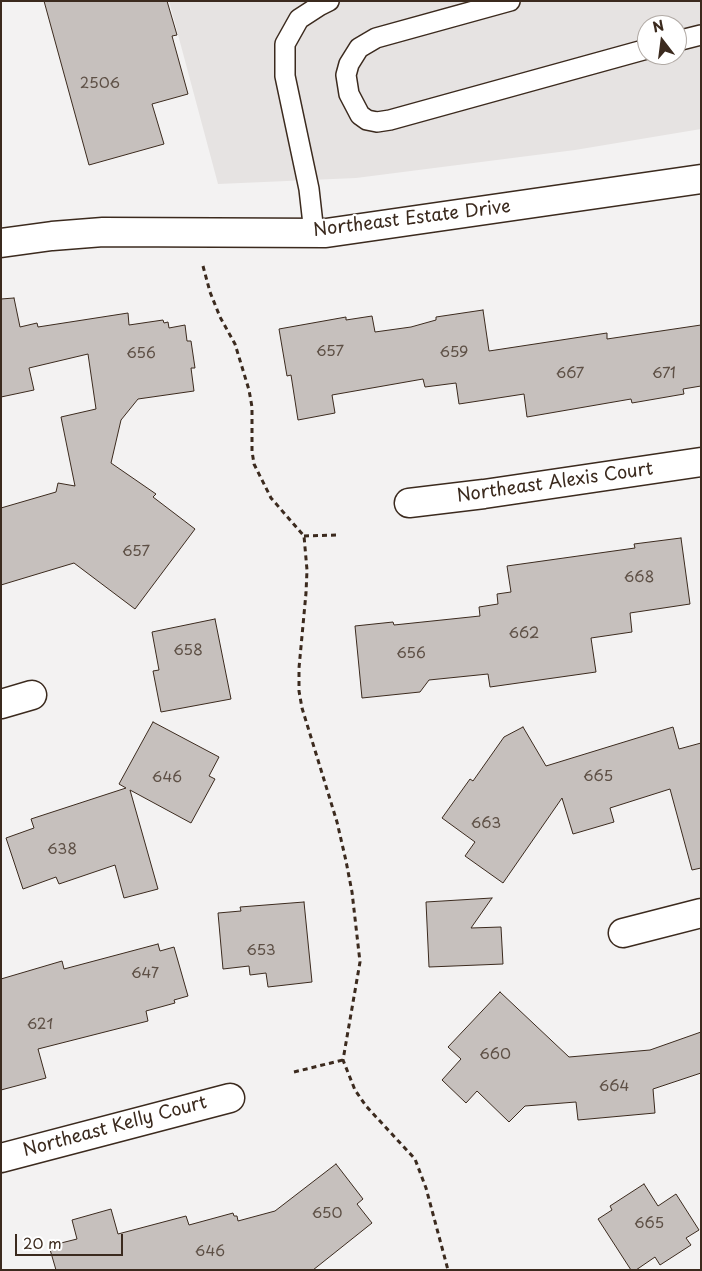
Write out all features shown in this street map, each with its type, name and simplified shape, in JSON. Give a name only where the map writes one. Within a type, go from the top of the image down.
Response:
[{"type":"street","name":"Northeast Estate Drive","points":[[2,236],[103,232],[314,233],[350,230],[701,179]]},
{"type":"street","name":"Northeast Alexis Court","points":[[409,503],[484,494],[701,462]]},
{"type":"street","points":[[1,704],[32,695]]},
{"type":"street","points":[[623,933],[701,913]]},
{"type":"street","name":"Northeast Kelly Court","points":[[1,1158],[230,1098]]},
{"type":"lane","points":[[314,233],[310,189],[285,76],[285,44],[299,19],[329,1]]},
{"type":"lane","points":[[510,1],[376,38],[359,48],[348,64],[346,75],[349,94],[360,115],[367,120],[377,122],[390,120],[637,52]]},
{"type":"lane","points":[[687,38],[701,35]]},
{"type":"path","points":[[203,266],[210,292],[234,344],[250,390],[254,464],[271,498],[304,536],[307,570],[299,668],[299,691],[302,708],[337,822],[346,860],[360,955],[356,990],[343,1060],[356,1090],[366,1106],[415,1159],[426,1188],[448,1270]]},
{"type":"path","points":[[304,536],[340,535]]},
{"type":"path","points":[[294,1072],[343,1060]]},
{"type":"shaded area","points":[[169,1],[701,1],[701,129],[575,150],[356,178],[218,184]]},
{"type":"building","points":[[44,1],[167,1],[177,35],[172,36],[188,94],[152,104],[164,144],[89,165]]},
{"type":"building","points":[[14,298],[20,327],[37,323],[38,327],[128,313],[129,325],[163,320],[164,323],[168,322],[169,328],[185,325],[187,341],[191,341],[195,368],[191,368],[194,391],[138,399],[121,420],[111,463],[156,494],[153,497],[195,529],[135,609],[74,563],[1,585],[1,508],[56,492],[58,483],[75,486],[61,417],[96,409],[88,354],[29,368],[34,390],[1,397],[1,299]]},
{"type":"building","points":[[483,310],[489,351],[607,333],[607,339],[701,325],[701,386],[683,389],[684,394],[632,403],[631,399],[527,417],[524,394],[459,404],[456,383],[425,387],[423,379],[332,395],[335,413],[298,420],[291,375],[287,376],[279,329],[346,317],[346,320],[372,316],[375,332],[411,327],[436,320],[436,317]]},
{"type":"building","points":[[681,538],[690,604],[630,613],[632,632],[591,638],[596,672],[490,687],[488,674],[429,680],[420,692],[362,698],[355,626],[393,622],[394,625],[480,616],[479,607],[498,604],[497,594],[511,592],[507,566],[635,548],[634,544]]},
{"type":"building","points":[[215,619],[231,699],[161,712],[153,671],[159,670],[152,632]]},
{"type":"building","points":[[153,722],[219,757],[209,776],[215,779],[191,823],[130,790],[158,889],[124,898],[115,865],[59,884],[56,877],[23,889],[6,838],[34,828],[31,819],[126,788],[119,784]]},
{"type":"building","points":[[523,727],[546,766],[673,727],[679,749],[701,743],[701,868],[692,870],[670,789],[610,808],[614,822],[573,834],[562,798],[503,883],[465,856],[475,842],[442,818],[470,779],[473,781],[504,737]]},
{"type":"building","points":[[492,898],[471,928],[501,927],[503,964],[429,967],[426,902]]},
{"type":"building","points":[[304,902],[312,982],[268,987],[266,973],[250,975],[249,966],[223,969],[218,913],[241,911],[240,907]]},
{"type":"building","points":[[158,944],[160,951],[174,947],[188,996],[174,1000],[175,1003],[146,1011],[148,1021],[38,1049],[46,1078],[1,1090],[1,979],[62,961],[64,969]]},
{"type":"building","points":[[500,992],[569,1057],[650,1050],[701,1032],[701,1073],[653,1089],[655,1113],[578,1120],[576,1102],[525,1106],[509,1122],[477,1091],[466,1103],[442,1080],[461,1059],[448,1047]]},
{"type":"building","points":[[336,1164],[363,1199],[357,1204],[372,1223],[313,1270],[56,1270],[49,1246],[77,1239],[72,1220],[111,1209],[118,1234],[186,1216],[189,1225],[233,1213],[234,1216],[237,1216],[238,1221],[275,1211]]},
{"type":"building","points":[[644,1184],[658,1206],[676,1194],[699,1230],[686,1238],[691,1245],[660,1265],[655,1257],[636,1270],[631,1270],[598,1219],[612,1210],[610,1206]]}]
